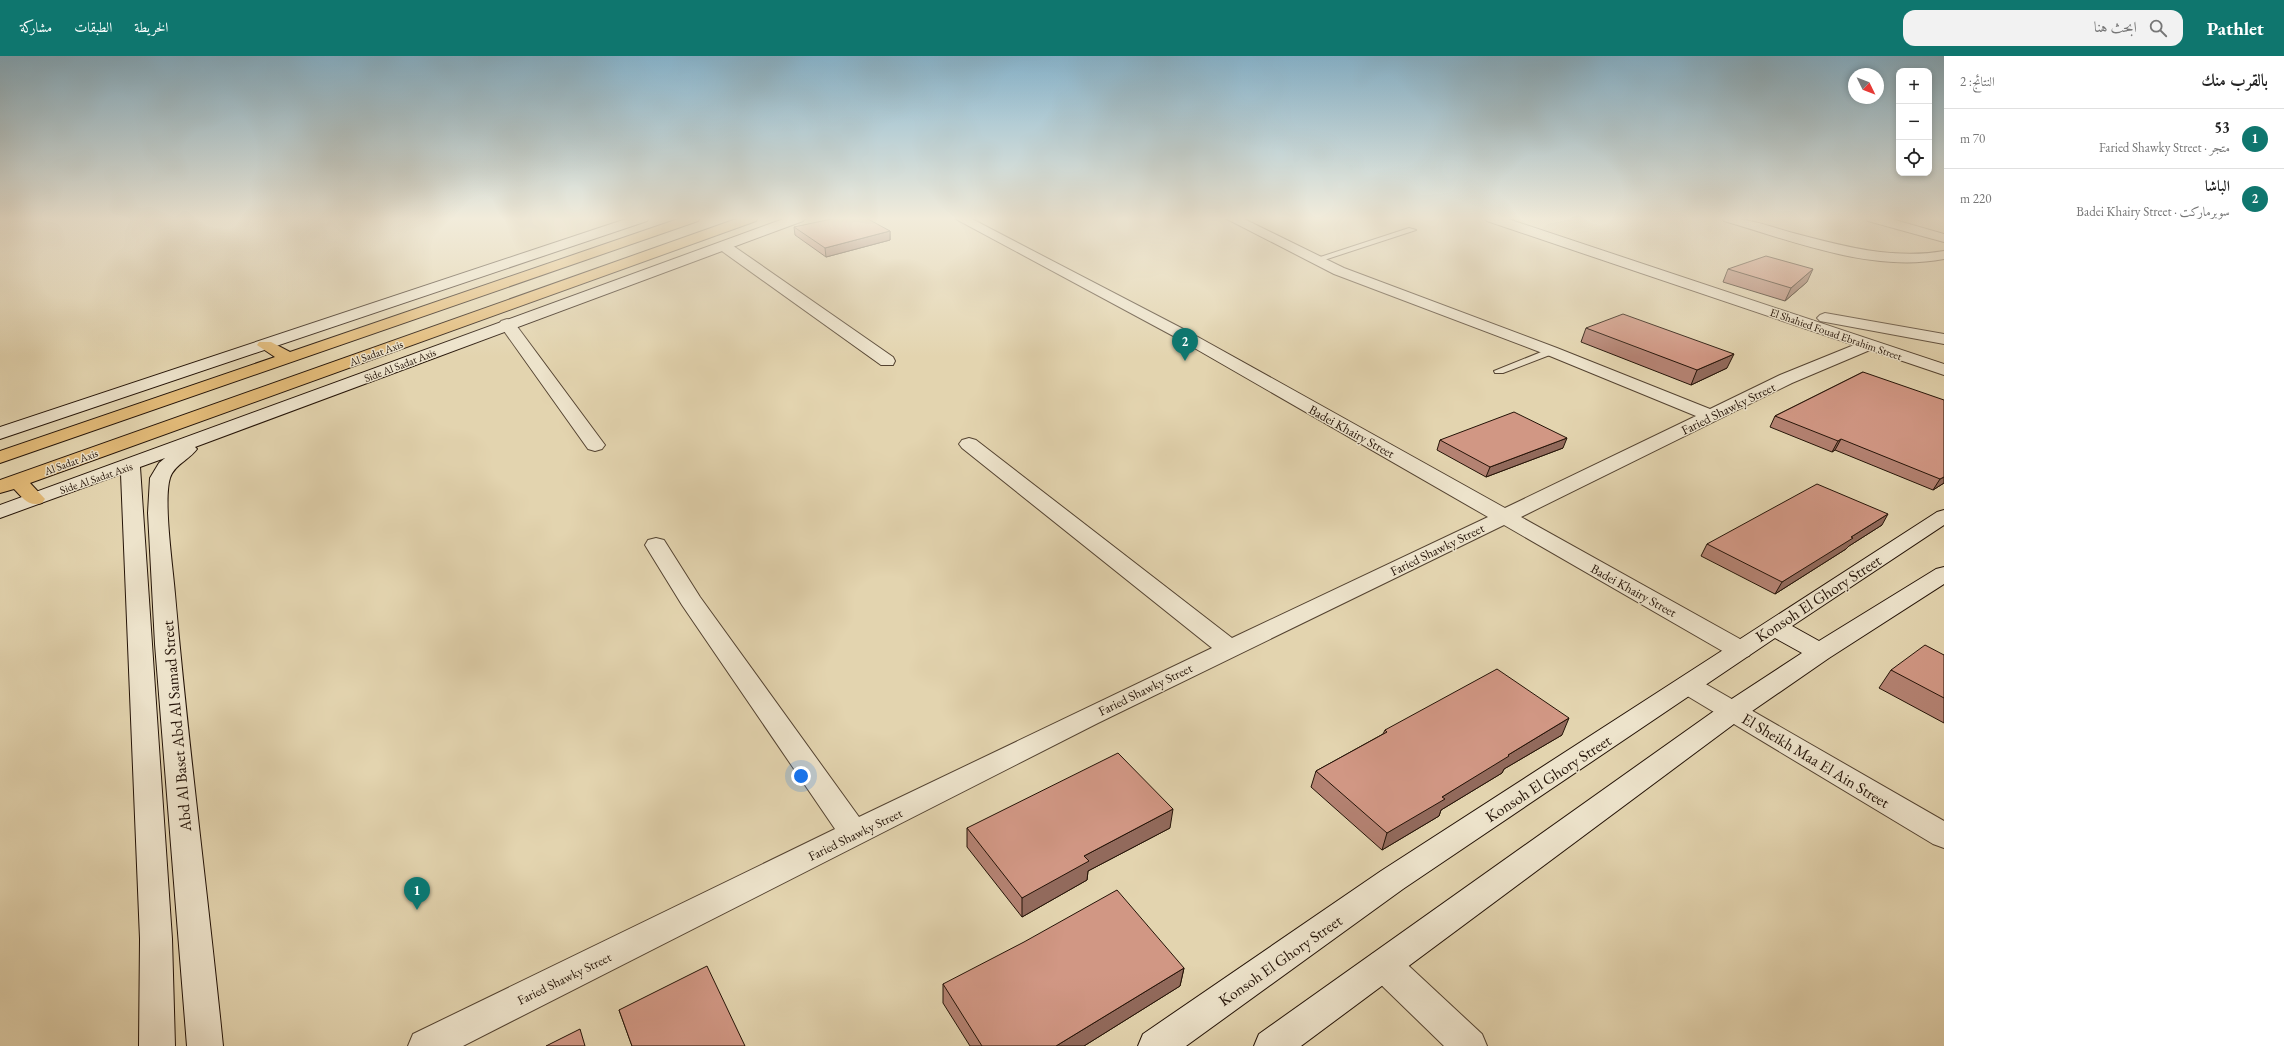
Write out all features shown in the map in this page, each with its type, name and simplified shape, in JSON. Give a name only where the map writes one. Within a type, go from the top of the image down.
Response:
[{"type":"main road","name":"Al Sadat Axis","points":[[0,457],[560,264]]},
{"type":"main road","name":"Al Sadat Axis","points":[[9,484],[623,264]]},
{"type":"main road","points":[[265,345],[289,358]]},
{"type":"main road","points":[[9,484],[35,499]]},
{"type":"street","points":[[0,433],[505,264]]},
{"type":"street","name":"Side Al Sadat Axis","points":[[0,512],[130,466],[507,324],[673,264]]},
{"type":"street","points":[[750,264],[887,361]]},
{"type":"street","name":"Badei Khairy Street","points":[[1052,264],[1183,335],[1740,650]]},
{"type":"street","points":[[1325,264],[1401,296],[1550,351],[1711,416]]},
{"type":"street","name":"El Shahied Fouad Ebrahim Street","points":[[1630,264],[1944,370]]},
{"type":"street","name":"El Shahied Fouad Ebrahim Street","points":[[1728,297],[1843,321],[1944,339]]},
{"type":"street","points":[[507,324],[595,445]]},
{"type":"street","name":"Faried Shawky Street","points":[[426,1046],[855,834],[1089,716],[1786,379],[1869,345]]},
{"type":"street","name":"Abd Al Baset Abd Al Samad Street","points":[[205,1046],[191,882],[167,644],[158,490],[160,478],[166,467],[186,450],[215,434]]},
{"type":"street","points":[[969,444],[1229,649]]},
{"type":"street","name":"Abd Al Baset Abd Al Samad Street","points":[[130,466],[156,939],[157,1046]]},
{"type":"street","name":"Konsoh El Ghory Street","points":[[1156,1046],[1392,880],[1944,516]]},
{"type":"street","points":[[656,545],[690,600],[855,834]]},
{"type":"street","points":[[1272,1046],[1733,711],[1820,652],[1944,574]]},
{"type":"street","points":[[1774,627],[1820,652]]},
{"type":"street","name":"El Sheikh Maa El Ain Street","points":[[1688,685],[1944,836]]},
{"type":"street","points":[[1384,965],[1469,1046]]},
{"type":"lane","points":[[1498,371],[1550,351]]},
{"type":"building","points":[[1742,264],[1796,264],[1813,269],[1791,288],[1728,269]]},
{"type":"building","points":[[1623,314],[1734,354],[1697,370],[1586,328]]},
{"type":"building","points":[[1863,372],[1944,400],[1944,477],[1940,479],[1841,439],[1838,441],[1775,416]]},
{"type":"building","points":[[1514,412],[1567,438],[1490,467],[1440,440]]},
{"type":"building","points":[[1817,484],[1888,514],[1851,537],[1853,538],[1782,582],[1707,544]]},
{"type":"building","points":[[1925,645],[1944,655],[1944,698],[1891,670]]},
{"type":"building","points":[[1497,669],[1569,718],[1442,797],[1445,799],[1387,833],[1316,771],[1387,732],[1385,730]]},
{"type":"building","points":[[1118,753],[1173,809],[1084,856],[1089,861],[1022,898],[967,828]]},
{"type":"building","points":[[1117,890],[1184,968],[1056,1046],[982,1046],[943,984],[1024,942]]},
{"type":"building","points":[[707,966],[745,1046],[632,1046],[619,1010]]},
{"type":"building","points":[[580,1029],[585,1046],[546,1046]]},
{"type":"place","name":"الباشا","points":[[1185,361]]},
{"type":"place","name":"53","points":[[417,910]]}]
